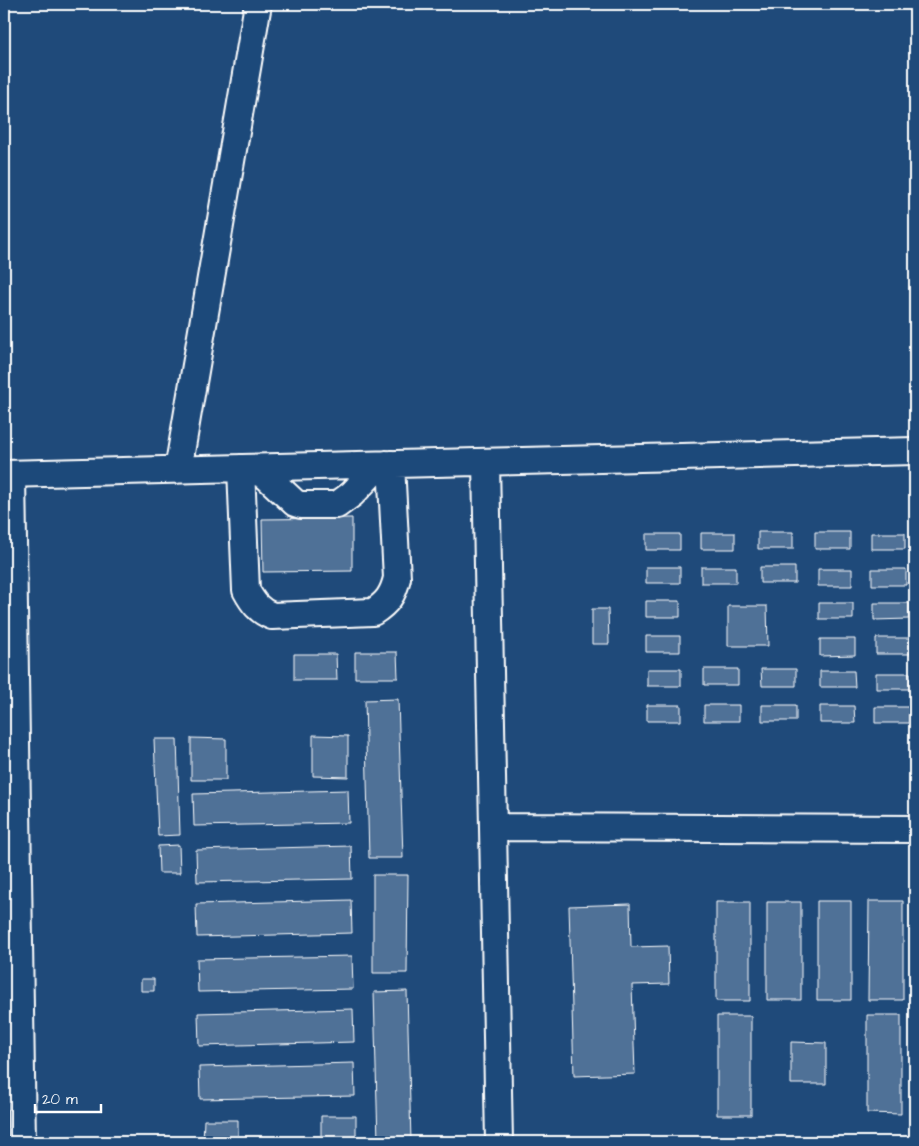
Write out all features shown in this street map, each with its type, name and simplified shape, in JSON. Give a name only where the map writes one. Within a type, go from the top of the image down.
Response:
[{"type":"lane","points":[[178,470],[258,4]]},
{"type":"lane","points":[[22,1142],[8,474],[915,451]]},
{"type":"lane","points":[[486,462],[499,1142]]},
{"type":"lane","points":[[241,468],[246,590],[254,604],[262,612],[272,616],[373,612],[385,604],[393,593],[398,578],[388,464]]},
{"type":"lane","points":[[241,468],[266,476],[295,503],[302,505],[337,505],[352,494],[371,474],[388,464]]},
{"type":"lane","points":[[493,827],[915,829]]},
{"type":"building","points":[[352,518],[352,571],[263,572],[262,519]]},
{"type":"building","points":[[758,532],[793,532],[793,549],[758,549]]},
{"type":"building","points":[[815,532],[850,532],[850,549],[815,549]]},
{"type":"building","points":[[701,533],[735,533],[735,549],[701,549]]},
{"type":"building","points":[[871,533],[905,533],[905,549],[871,549]]},
{"type":"building","points":[[646,534],[680,534],[680,550],[646,550]]},
{"type":"building","points":[[646,567],[680,567],[680,583],[646,583]]},
{"type":"building","points":[[701,567],[736,567],[736,583],[701,583]]},
{"type":"building","points":[[760,567],[795,567],[795,583],[760,583]]},
{"type":"building","points":[[818,569],[852,569],[852,586],[818,586]]},
{"type":"building","points":[[872,569],[906,569],[906,585],[872,585]]},
{"type":"building","points":[[646,601],[680,601],[680,617],[646,617]]},
{"type":"building","points":[[819,603],[853,603],[853,619],[819,619]]},
{"type":"building","points":[[874,603],[909,603],[909,619],[874,620]]},
{"type":"building","points":[[728,606],[767,606],[768,646],[728,646]]},
{"type":"building","points":[[592,609],[608,609],[609,644],[592,644]]},
{"type":"building","points":[[646,636],[680,636],[680,652],[646,652]]},
{"type":"building","points":[[876,638],[910,638],[910,654],[876,654]]},
{"type":"building","points":[[820,639],[855,639],[855,655],[820,656]]},
{"type":"building","points":[[355,652],[397,652],[398,678],[355,678]]},
{"type":"building","points":[[294,654],[336,654],[337,680],[294,680]]},
{"type":"building","points":[[647,669],[681,669],[681,686],[647,686]]},
{"type":"building","points":[[704,669],[738,669],[738,685],[704,685]]},
{"type":"building","points":[[761,669],[796,669],[796,686],[762,686]]},
{"type":"building","points":[[820,671],[854,671],[855,687],[820,687]]},
{"type":"building","points":[[876,673],[910,673],[910,689],[876,689]]},
{"type":"building","points":[[398,699],[403,858],[369,858],[365,700]]},
{"type":"building","points":[[647,705],[681,705],[681,721],[647,721]]},
{"type":"building","points":[[704,705],[739,705],[739,721],[704,721]]},
{"type":"building","points":[[762,705],[796,705],[796,721],[762,721]]},
{"type":"building","points":[[820,706],[854,706],[855,723],[820,723]]},
{"type":"building","points":[[875,707],[909,707],[909,723],[875,723]]},
{"type":"building","points":[[313,735],[348,736],[348,777],[313,776]]},
{"type":"building","points":[[191,738],[226,739],[226,780],[191,780]]},
{"type":"building","points":[[154,739],[177,739],[180,835],[158,836]]},
{"type":"building","points":[[348,790],[349,823],[194,826],[193,794]]},
{"type":"building","points":[[179,845],[180,873],[159,873],[158,846]]},
{"type":"building","points":[[351,846],[352,879],[197,882],[196,850]]},
{"type":"building","points":[[373,875],[408,875],[407,973],[373,973]]},
{"type":"building","points":[[351,900],[352,933],[197,937],[196,904]]},
{"type":"building","points":[[817,901],[851,901],[851,1000],[817,1000]]},
{"type":"building","points":[[869,901],[903,901],[903,1000],[868,1000]]},
{"type":"building","points":[[716,902],[750,902],[750,1001],[716,1001]]},
{"type":"building","points":[[767,902],[801,902],[801,1000],[767,1000]]},
{"type":"building","points":[[630,904],[631,947],[668,946],[669,984],[632,985],[635,1074],[574,1076],[569,906]]},
{"type":"building","points":[[352,956],[353,989],[198,992],[197,959]]},
{"type":"building","points":[[141,979],[154,979],[154,991],[141,991]]},
{"type":"building","points":[[407,991],[411,1142],[378,1142],[374,992]]},
{"type":"building","points":[[353,1009],[354,1042],[199,1046],[198,1013]]},
{"type":"building","points":[[867,1015],[901,1015],[901,1114],[867,1113]]},
{"type":"building","points":[[717,1016],[751,1016],[751,1115],[717,1115]]},
{"type":"building","points":[[791,1042],[826,1043],[826,1084],[791,1084]]},
{"type":"building","points":[[354,1063],[355,1096],[200,1099],[199,1067]]},
{"type":"building","points":[[321,1116],[356,1116],[356,1142],[321,1142]]},
{"type":"building","points":[[204,1120],[238,1120],[238,1142],[203,1142]]}]
